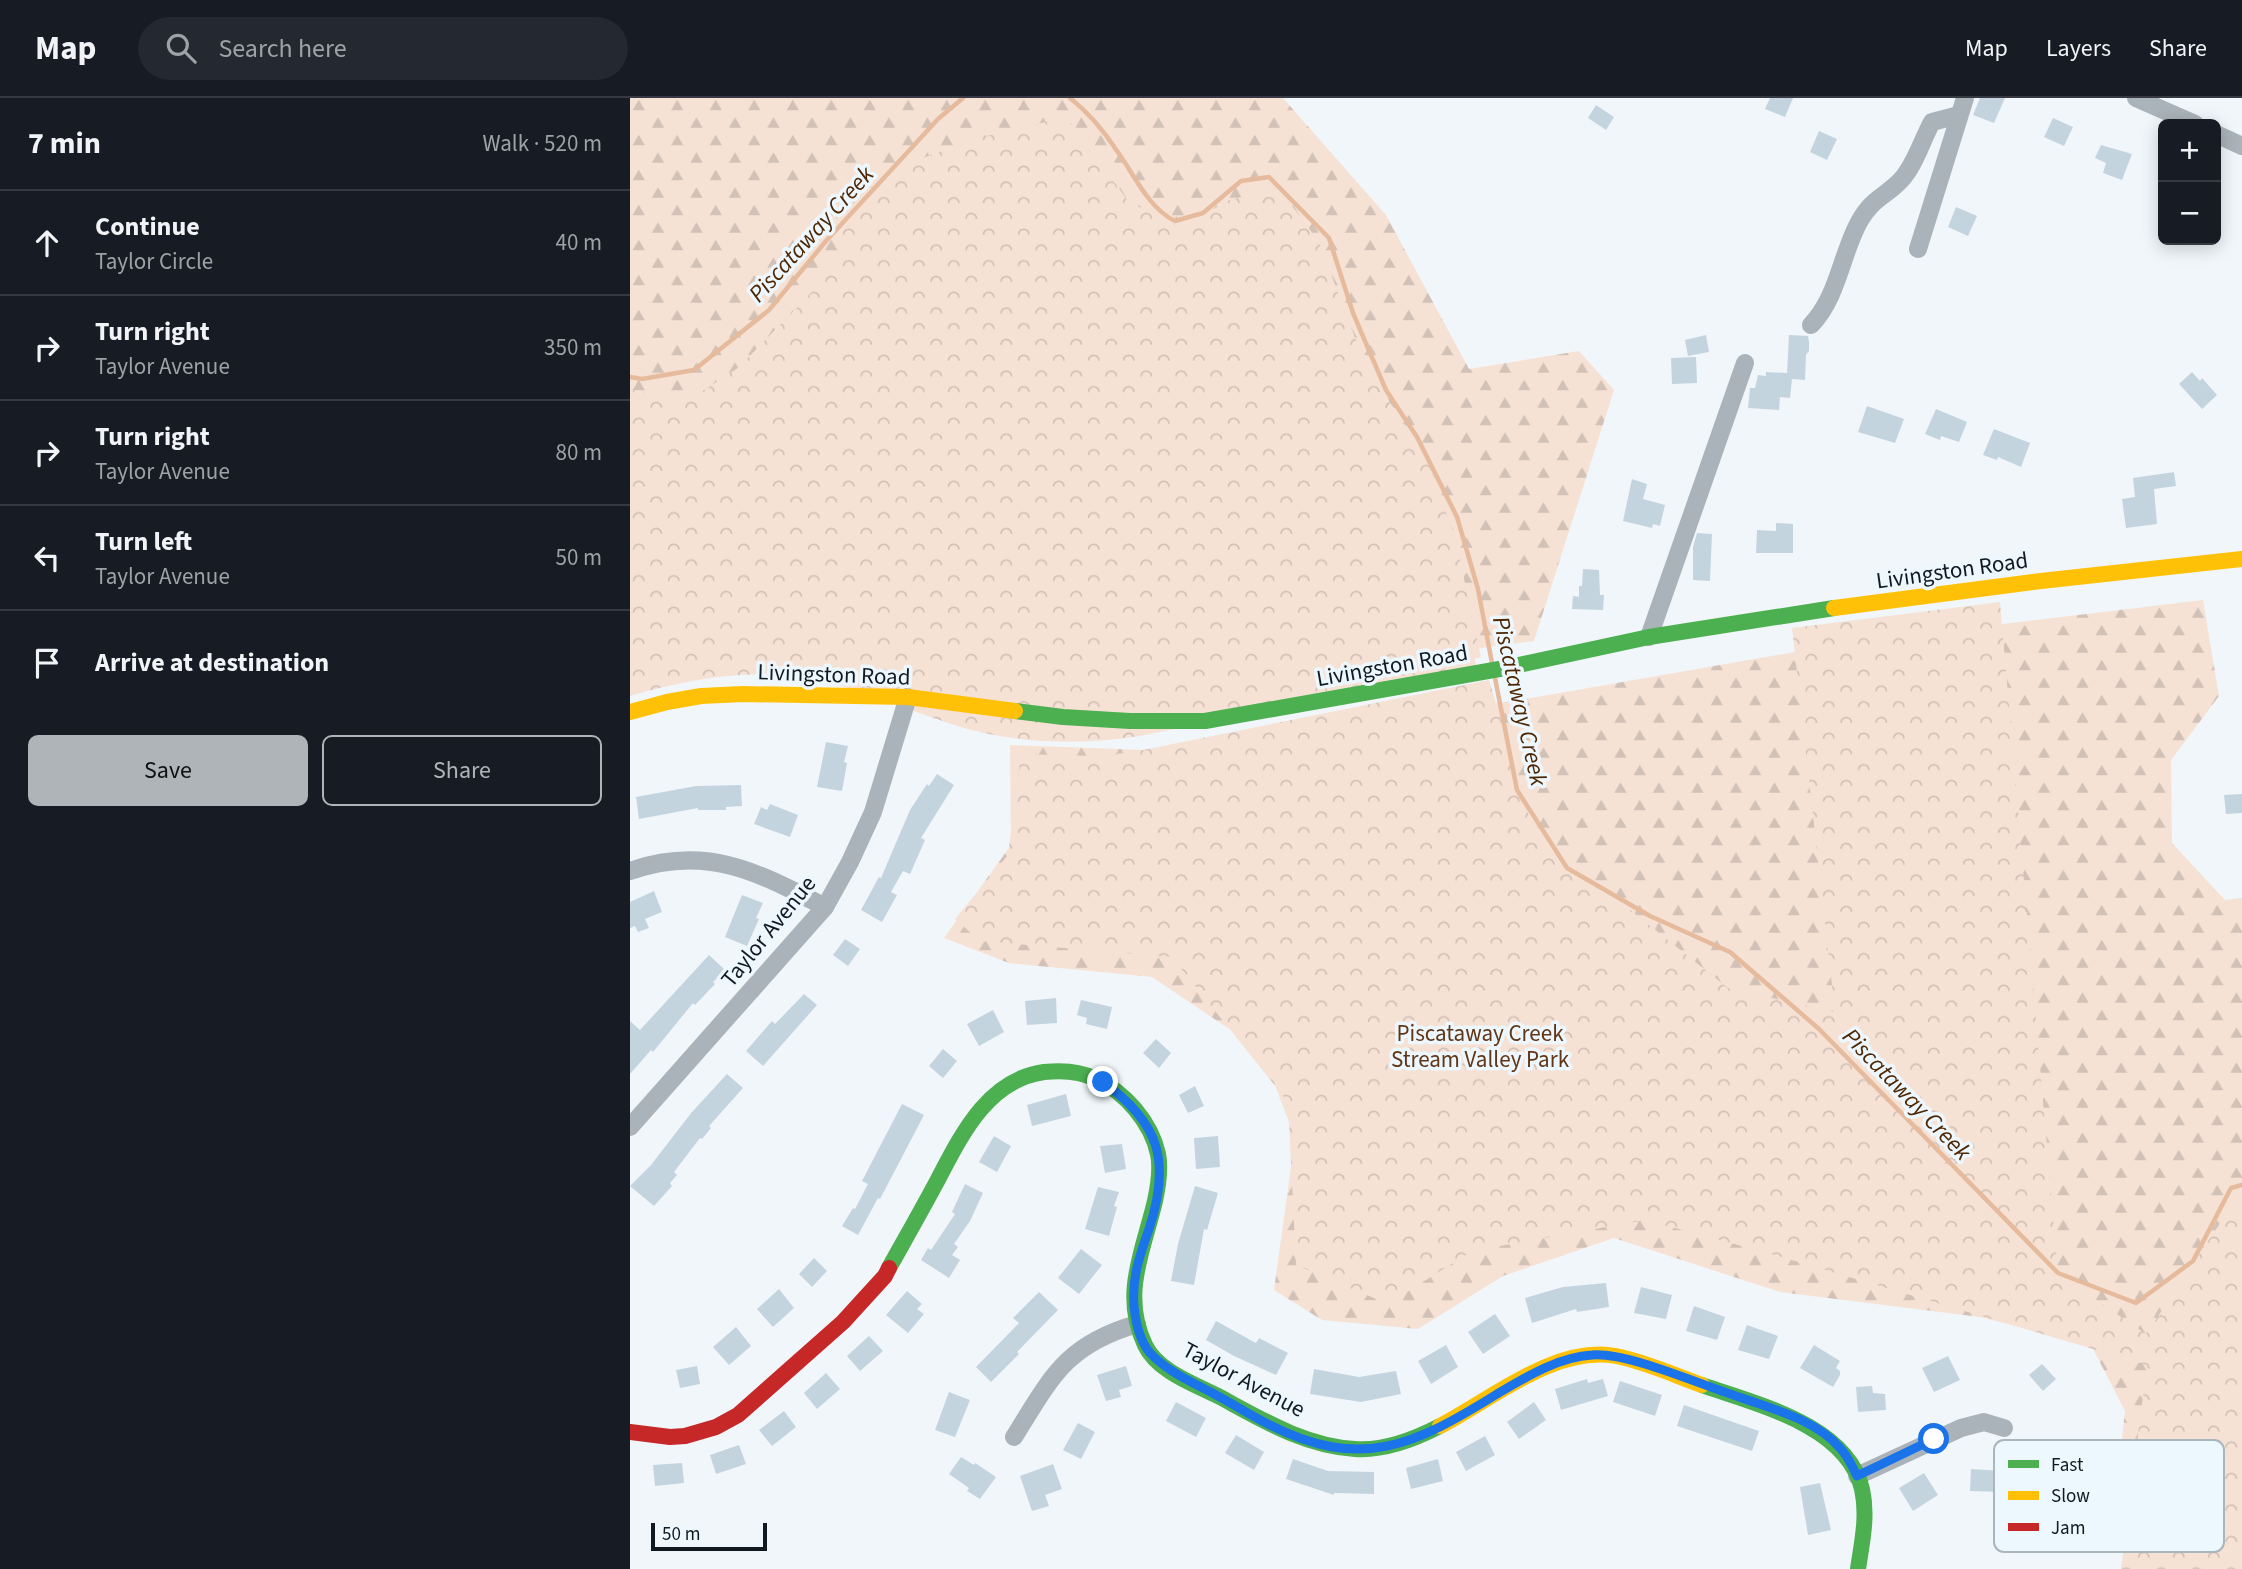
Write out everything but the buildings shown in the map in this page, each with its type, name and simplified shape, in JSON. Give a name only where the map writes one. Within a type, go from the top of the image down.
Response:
[{"type":"street","points":[[2136,98],[2184,119]]},
{"type":"street","points":[[1918,249],[1962,107]]},
{"type":"street","points":[[1811,325],[1820,316],[1834,288],[1858,223],[1869,205],[1901,181],[1932,122],[1962,107]]},
{"type":"street","points":[[2221,136],[2242,146]]},
{"type":"street","points":[[1648,637],[1745,363]]},
{"type":"street","name":"Livingston Road","points":[[630,712],[701,696],[743,694],[908,697],[1063,717],[1130,721],[1205,721],[1505,668],[1648,637],[1839,607],[2242,559]]},
{"type":"street","name":"Taylor Avenue","points":[[630,1127],[825,907],[873,812],[908,697]]},
{"type":"street","points":[[630,870],[685,859],[706,859],[786,886],[825,907]]},
{"type":"street","name":"Taylor Avenue","points":[[630,1432],[685,1436],[716,1427],[738,1415],[843,1322],[885,1276],[975,1116],[1009,1082],[1039,1073],[1070,1070],[1103,1082],[1138,1111],[1152,1136],[1160,1167],[1159,1186],[1156,1205],[1140,1254],[1133,1300],[1137,1324],[1150,1353],[1185,1378],[1271,1426],[1326,1446],[1346,1450],[1384,1448],[1408,1441],[1447,1424],[1516,1382],[1548,1367],[1583,1356],[1606,1354],[1652,1367],[1791,1416],[1827,1436],[1840,1447],[1857,1476],[1865,1517],[1858,1569]]},
{"type":"street","points":[[1014,1437],[1054,1374],[1066,1360],[1097,1339],[1137,1324]]},
{"type":"street","points":[[1857,1476],[1961,1428],[1984,1422],[2004,1428]]},
{"type":"green space","points":[[630,98],[1283,98],[1386,215],[1469,369],[1579,351],[1614,390],[1534,641],[1390,660],[1057,672],[630,673]]},
{"type":"green space","points":[[1066,117],[1131,205],[1194,221],[1227,201],[1278,187],[1319,242],[1355,338],[1374,378],[1426,457],[1455,537],[1481,657],[1475,659],[1476,667],[1140,736],[1069,742],[1021,739],[974,731],[845,687],[786,675],[718,677],[630,696],[630,389],[687,401],[738,368],[843,260],[836,215],[895,168],[978,138]]},
{"type":"green space","name":"Piscataway Creek Stream Valley Park","points":[[2203,600],[2219,696],[2171,760],[2172,843],[2225,900],[2242,898],[2242,1539],[2224,1539],[2224,1440],[2122,1440],[2125,1411],[2091,1345],[1980,1317],[1780,1292],[1614,1238],[1503,1276],[1418,1329],[1322,1320],[1274,1290],[1295,1138],[1262,1051],[1152,977],[1009,963],[944,938],[1011,845],[1010,745],[1173,751],[1531,698],[1852,642]]},
{"type":"green space","name":"Piscataway Creek Stream Valley Park","points":[[2000,602],[2058,1274],[2146,1334],[2233,1204],[2242,1201],[2242,1569],[2121,1569],[2123,1552],[2224,1552],[2224,1440],[2137,1440],[2147,1365],[1768,1253],[1645,1220],[1472,1251],[1388,1304],[1296,1265],[1288,1102],[1172,957],[980,941],[955,919],[1008,855],[1021,754],[1097,756],[1133,752],[1489,680],[1534,833],[1728,988],[1835,1012],[1792,628]]},
{"type":"waterway","name":"Piscataway Creek","points":[[630,377],[642,379],[694,370],[769,310],[826,241],[938,119],[963,98]]},
{"type":"waterway","name":"Piscataway Creek","points":[[1070,98],[1101,129],[1149,199],[1175,221],[1203,213],[1241,181],[1269,177],[1329,238],[1353,313],[1386,390],[1417,437],[1457,517],[1478,589],[1492,663]]},
{"type":"waterway","name":"Piscataway Creek","points":[[1495,678],[1517,790],[1567,868],[1650,916],[1730,952],[1819,1029],[2058,1273],[2136,1303],[2193,1261],[2231,1188],[2242,1185]]},
{"type":"traffic: fast","points":[[1015,711],[1130,721],[1205,721],[1505,668],[1649,637],[1834,608]]},
{"type":"traffic: fast","points":[[889,1268],[954,1149],[977,1114],[991,1099],[1006,1086],[1024,1077],[1051,1071],[1084,1074],[1107,1085],[1127,1100],[1143,1120],[1155,1142],[1159,1171],[1157,1190],[1134,1290],[1138,1326],[1145,1345],[1158,1362],[1177,1376],[1267,1422],[1318,1443],[1355,1449],[1388,1446],[1410,1440],[1440,1426]]},
{"type":"traffic: fast","points":[[1702,1385],[1797,1420],[1838,1448],[1853,1467],[1864,1499],[1864,1529],[1858,1569]]},
{"type":"traffic: slow","points":[[1834,608],[2041,581],[2242,559]]},
{"type":"traffic: slow","points":[[630,712],[701,696],[743,694],[908,697],[1015,711]]},
{"type":"traffic: slow","points":[[1440,1426],[1502,1389],[1547,1366],[1570,1358],[1616,1356],[1702,1385]]},
{"type":"traffic: jam","points":[[630,1432],[685,1436],[716,1427],[738,1415],[843,1322],[885,1276],[889,1268]]},
{"type":"route","points":[[1103,1082],[1129,1101],[1147,1123],[1157,1149],[1160,1167],[1156,1205],[1134,1281],[1133,1300],[1137,1324],[1145,1346],[1166,1366],[1271,1426],[1326,1446],[1346,1450],[1384,1448],[1447,1424],[1516,1382],[1548,1367],[1583,1356],[1606,1354],[1763,1405],[1810,1425],[1840,1447],[1857,1476],[1934,1439]]}]
